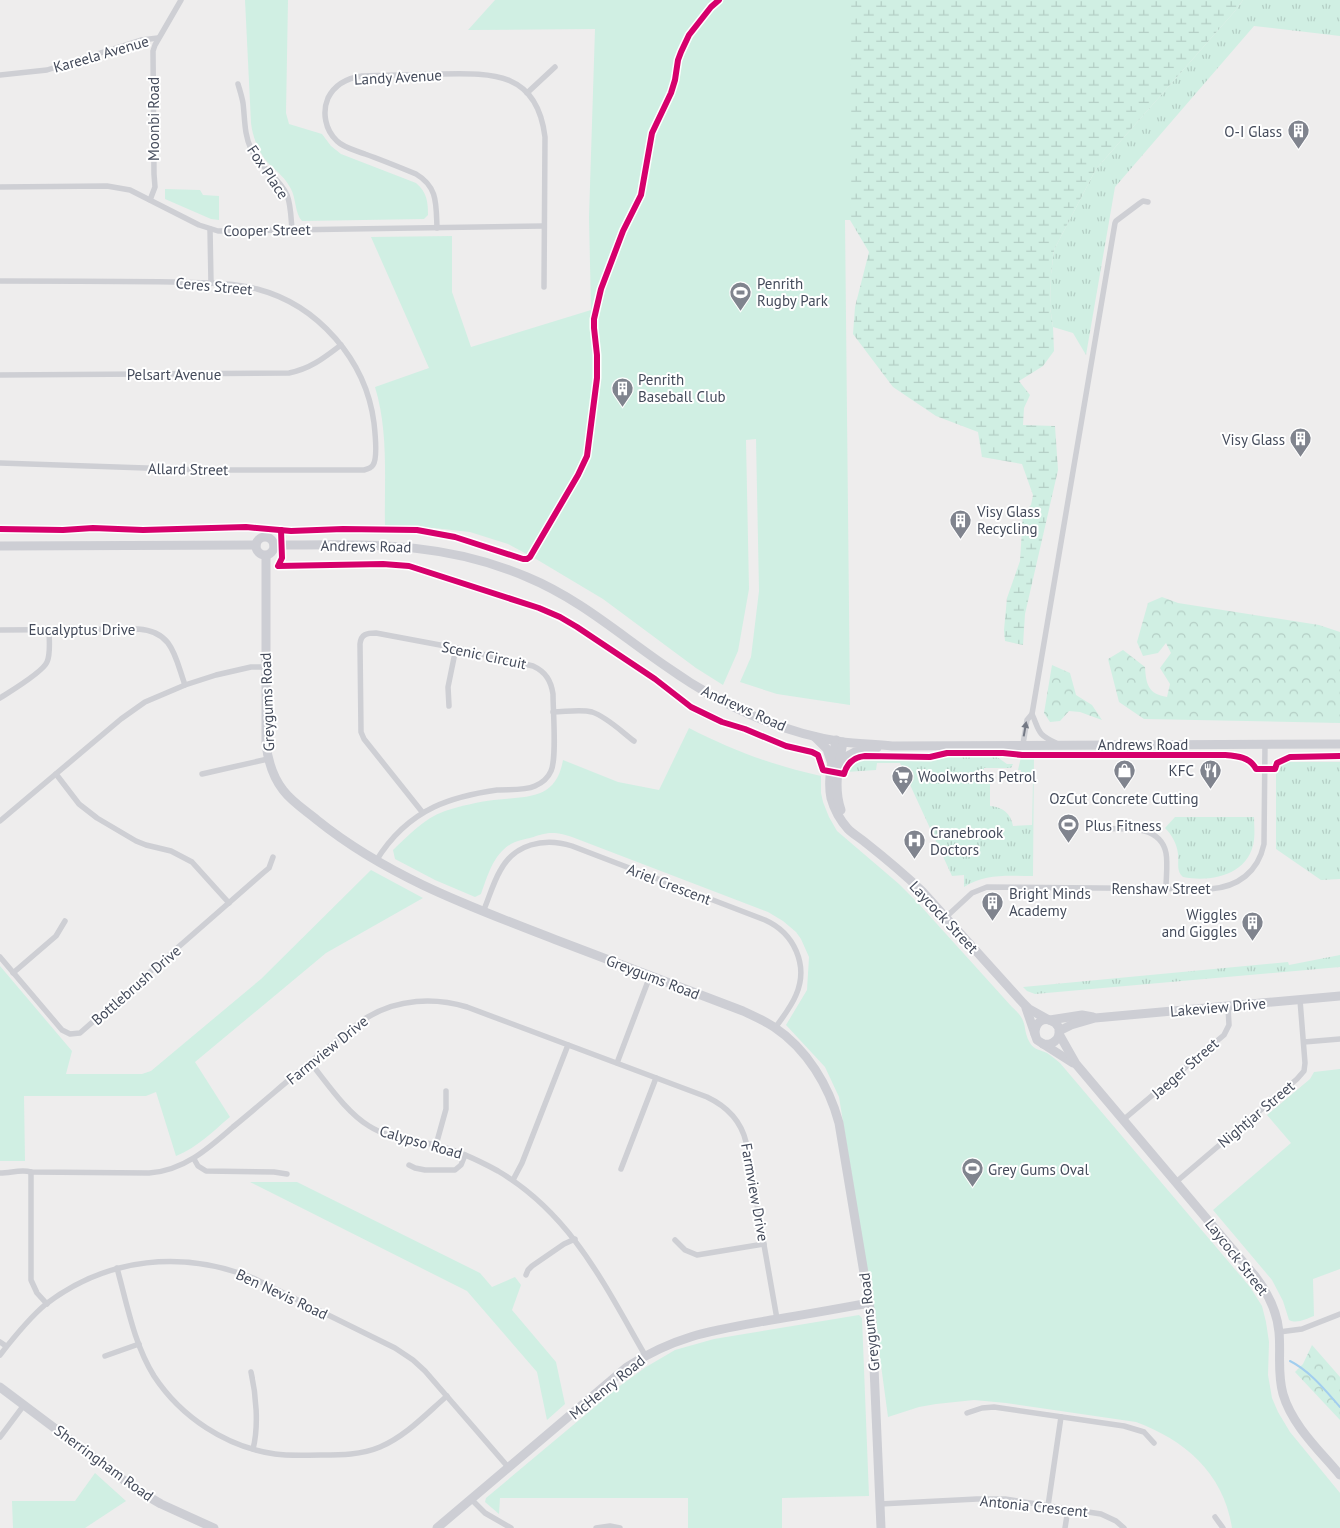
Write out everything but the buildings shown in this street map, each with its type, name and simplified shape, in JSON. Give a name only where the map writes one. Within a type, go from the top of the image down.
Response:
[{"type":"street","name":"Kareela Avenue","points":[[0,74],[47,70],[142,39],[158,38],[181,0]]},
{"type":"street","name":"Moonbi Road","points":[[150,200],[155,186],[153,55],[158,38]]},
{"type":"street","points":[[527,93],[555,67]]},
{"type":"street","name":"Landy Avenue","points":[[437,228],[435,197],[429,185],[423,179],[344,146],[332,135],[326,124],[326,104],[333,91],[345,80],[362,76],[476,74],[504,78],[527,93],[541,115],[545,137],[544,288]]},
{"type":"street","name":"Fox Place","points":[[238,84],[242,99],[247,141],[256,159],[278,182],[287,195],[292,230]]},
{"type":"street","name":"Cooper Street","points":[[0,187],[112,186],[130,190],[199,225],[221,231],[544,226]]},
{"type":"street","points":[[1058,744],[1044,738],[1036,729],[1032,714],[1115,223],[1142,201],[1148,202]]},
{"type":"street","points":[[210,229],[210,284]]},
{"type":"street","name":"Ceres Street","points":[[0,281],[128,281],[244,286],[287,300],[321,323],[341,345],[357,369],[368,394],[374,426],[374,464]]},
{"type":"street","name":"Pelsart Avenue","points":[[0,375],[288,373],[299,371],[315,364],[341,345]]},
{"type":"street","name":"Allard Street","points":[[0,463],[219,470],[364,470],[374,464]]},
{"type":"street","name":"Andrews Road","points":[[0,546],[256,545],[258,540],[263,537],[271,540],[274,545],[373,544],[459,554],[510,569],[574,600],[600,617],[665,666],[719,699],[771,723],[814,736],[839,741],[892,746],[1340,744]]},
{"type":"street","points":[[256,545],[258,553],[266,556],[271,553],[274,545]]},
{"type":"street","name":"Greygums Road","points":[[266,556],[266,741],[268,759],[276,779],[289,797],[339,838],[376,861],[435,892],[743,1011],[775,1028],[798,1048],[811,1064],[824,1086],[834,1109],[841,1136],[869,1303],[873,1336],[881,1528]]},
{"type":"street","name":"Eucalyptus Drive","points":[[0,630],[138,629],[154,632],[162,636]]},
{"type":"street","points":[[167,629],[162,636],[172,648],[185,685]]},
{"type":"street","points":[[0,698],[45,665],[48,655],[49,630]]},
{"type":"street","name":"Scenic Circuit","points":[[376,861],[395,834],[423,813],[447,802],[468,796],[496,790],[528,788],[541,783],[553,766],[553,712],[551,684],[548,677],[540,669],[456,648],[376,633],[361,633],[360,726],[362,734],[423,813]]},
{"type":"street","points":[[449,706],[448,687],[456,648]]},
{"type":"street","points":[[0,821],[137,707],[159,695],[216,675],[251,667],[265,667]]},
{"type":"street","points":[[553,712],[585,711],[595,713],[634,742]]},
{"type":"street","points":[[1022,744],[1027,720],[1032,714]]},
{"type":"street","points":[[814,736],[828,749],[831,757],[831,766]]},
{"type":"street","name":"Laycock Street","points":[[839,741],[840,760],[836,789],[839,804],[845,818],[860,837]]},
{"type":"street","name":"Laycock Street","points":[[839,741],[831,766],[831,799],[836,811],[849,830],[904,874],[946,917],[1023,1003],[1029,1009],[1048,1020]]},
{"type":"street","name":"Renshaw Street","points":[[946,917],[972,893],[987,887],[1210,889],[1228,886],[1240,881],[1256,865],[1263,852],[1265,834],[1265,744]]},
{"type":"street","points":[[840,760],[855,752],[892,746]]},
{"type":"street","points":[[202,774],[268,759]]},
{"type":"street","points":[[56,774],[79,804],[97,818],[136,841],[185,857],[192,862],[229,903]]},
{"type":"street","points":[[1102,829],[1144,831],[1152,833],[1159,838],[1166,854],[1166,889]]},
{"type":"street","name":"Ariel Crescent","points":[[483,912],[506,860],[525,847],[535,843],[550,842],[572,846],[765,920],[780,929],[792,942],[798,953],[801,969],[800,985],[796,997],[775,1028]]},
{"type":"street","name":"Bottlebrush Drive","points":[[0,957],[62,1030],[70,1034],[80,1033],[266,871],[273,857]]},
{"type":"street","points":[[13,972],[56,936],[64,921]]},
{"type":"street","points":[[617,1063],[650,976]]},
{"type":"street","name":"Lakeview Drive","points":[[1059,1032],[1071,1025],[1096,1018],[1340,996]]},
{"type":"street","name":"Nightjar Street","points":[[1176,1182],[1301,1076],[1306,1063],[1300,1000]]},
{"type":"street","name":"Farmview Drive","points":[[0,1172],[12,1173],[22,1170],[31,1172],[154,1173],[169,1170],[194,1159],[310,1062],[368,1017],[394,1006],[420,1001],[457,1004],[711,1099],[725,1108],[738,1123],[746,1142],[777,1319]]},
{"type":"street","name":"Laycock Street","points":[[1023,1003],[1034,1034]]},
{"type":"street","name":"Jaeger Street","points":[[1123,1120],[1224,1035],[1229,1025],[1228,1006]]},
{"type":"street","name":"Lakeview Drive","points":[[1048,1020],[1082,1015],[1096,1018]]},
{"type":"street","points":[[1048,1020],[1057,1025],[1059,1032],[1053,1043],[1042,1044],[1034,1034],[1035,1028],[1038,1023],[1048,1020]]},
{"type":"street","name":"Laycock Street","points":[[1059,1032],[1076,1064],[1266,1291],[1273,1304],[1279,1332],[1279,1374],[1282,1393],[1300,1427],[1340,1476]]},
{"type":"street","points":[[1304,1042],[1340,1039]]},
{"type":"street","name":"Laycock Street","points":[[1042,1044],[1052,1048],[1076,1064]]},
{"type":"street","points":[[513,1180],[522,1163],[568,1045]]},
{"type":"street","name":"Calypso Road","points":[[310,1062],[351,1112],[370,1127],[387,1135],[436,1145],[465,1155],[513,1180],[539,1200],[575,1239],[645,1355]]},
{"type":"street","points":[[622,1169],[656,1078]]},
{"type":"street","points":[[436,1145],[446,1110],[446,1090]]},
{"type":"street","points":[[409,1165],[425,1170],[453,1170],[459,1167],[465,1155]]},
{"type":"street","points":[[194,1159],[198,1166],[206,1171],[274,1172],[287,1174]]},
{"type":"street","points":[[31,1172],[32,1280],[37,1293],[46,1304]]},
{"type":"street","points":[[526,1275],[532,1266],[564,1244],[575,1239]]},
{"type":"street","points":[[675,1240],[685,1250],[697,1255],[764,1244]]},
{"type":"street","name":"Ben Nevis Road","points":[[0,1355],[30,1319],[46,1304],[76,1285],[93,1277],[117,1268],[150,1262],[182,1261],[212,1265],[264,1283],[400,1352],[419,1366],[508,1467]]},
{"type":"street","points":[[117,1268],[139,1344],[153,1374],[182,1409],[218,1435],[235,1443],[275,1454],[349,1455],[388,1443],[401,1435],[447,1396]]},
{"type":"street","name":"McHenry Road","points":[[437,1528],[627,1367],[645,1355],[667,1344],[698,1334],[869,1303]]},
{"type":"street","points":[[1279,1332],[1302,1329],[1340,1314]]},
{"type":"street","points":[[0,1342],[6,1346]]},
{"type":"street","points":[[105,1356],[139,1344]]},
{"type":"street","points":[[250,1372],[255,1394],[256,1438],[253,1449]]},
{"type":"street","name":"Sherringham Road","points":[[0,1387],[137,1490],[214,1528]]},
{"type":"street","points":[[0,1436],[24,1404]]},
{"type":"street","points":[[966,1413],[982,1408],[994,1407],[1130,1427],[1147,1434],[1154,1443]]},
{"type":"street","points":[[1048,1506],[1061,1417]]},
{"type":"street","points":[[471,1499],[485,1513],[511,1528]]},
{"type":"street","name":"Antonia Crescent","points":[[880,1504],[993,1499],[1101,1514],[1124,1528]]},
{"type":"street","points":[[1066,1528],[1068,1509]]},
{"type":"street","points":[[1215,1517],[1223,1528]]},
{"type":"street","points":[[596,1528],[610,1526],[620,1528]]},
{"type":"green space","points":[[245,0],[288,0],[286,113],[289,124],[322,134],[331,146],[341,154],[416,183],[423,190],[427,202],[428,215],[424,219],[302,221],[289,185],[263,156],[253,135]]},
{"type":"green space","points":[[495,0],[851,0],[850,220],[845,220],[850,705],[777,694],[740,682],[751,657],[759,591],[756,439],[746,440],[749,589],[738,651],[723,685],[696,668],[603,599],[508,544],[470,532],[434,528],[385,528],[384,439],[375,387],[429,368],[371,237],[452,236],[452,292],[471,347],[591,310],[589,217],[595,29],[468,30]]},
{"type":"green space","points":[[825,0],[1243,0],[1096,169],[1054,250],[1050,307],[1054,351],[1043,366],[1019,381],[1030,395],[1024,408],[1023,425],[1055,426],[1058,470],[1025,614],[1023,645],[1005,641],[1004,630],[1007,598],[1020,561],[1023,513],[1031,505],[1033,495],[1022,464],[982,457],[978,432],[936,416],[893,387],[853,334],[855,307],[869,252],[850,220],[811,215]]},
{"type":"green space","points":[[1243,0],[1340,0],[1340,36],[1254,26],[1115,187],[1086,355],[1073,333],[1053,327],[1050,307],[1054,250],[1096,169]]},
{"type":"green space","points":[[165,189],[200,190],[203,195],[219,196],[219,220],[211,219],[165,199]]},
{"type":"green space","points":[[1162,597],[1178,603],[1319,625],[1340,632],[1340,723],[1144,719],[1119,702],[1108,659],[1123,650],[1145,667],[1147,683],[1152,691],[1167,697],[1170,684],[1160,668],[1171,653],[1166,643],[1158,653],[1143,656],[1137,642],[1148,603]]},
{"type":"green space","points":[[1052,665],[1070,673],[1076,695],[1092,705],[1102,720],[1080,712],[1069,711],[1060,721],[1050,722],[1044,713]]},
{"type":"green space","points":[[689,728],[722,744],[754,756],[821,776],[823,802],[837,831],[899,884],[918,903],[1018,1012],[1023,1021],[1027,1038],[1032,1045],[1060,1063],[1250,1287],[1262,1306],[1266,1322],[1269,1342],[1268,1375],[1272,1398],[1290,1432],[1340,1493],[1340,1528],[1232,1528],[1228,1509],[1221,1491],[1211,1475],[1186,1449],[1171,1439],[1136,1422],[974,1400],[919,1407],[888,1417],[873,1306],[839,1097],[825,1067],[786,1025],[807,990],[809,957],[796,932],[783,921],[768,912],[560,834],[542,834],[517,841],[508,846],[493,864],[481,894],[475,897],[435,880],[395,859],[393,850],[417,828],[437,814],[469,804],[528,796],[547,790],[554,783],[563,760],[618,782],[659,790]]},
{"type":"green space","points":[[946,755],[1001,755],[997,757],[1007,764],[1013,764],[1011,768],[984,768],[984,778],[990,778],[990,806],[1008,814],[1013,826],[1032,825],[1033,780],[1020,779],[1018,772],[1021,772],[1021,770],[1018,770],[1021,757],[1034,756],[1033,876],[989,877],[964,887],[964,875],[952,876],[900,763],[877,763],[876,770],[846,772],[853,761],[859,759],[872,757],[924,759]]},
{"type":"green space","points":[[1286,762],[1340,762],[1340,879],[1321,880],[1276,849],[1276,772]]},
{"type":"green space","points":[[1175,817],[1254,817],[1254,837],[1251,852],[1245,861],[1228,874],[1206,879],[1183,877],[1179,869],[1175,843],[1165,828]]},
{"type":"green space","points":[[371,870],[423,898],[326,953],[195,1062],[230,1117],[204,1139],[184,1153],[176,1156],[156,1092],[146,1096],[24,1096],[25,1161],[0,1161],[0,966],[72,1051],[66,1074],[142,1074],[151,1071],[261,979]]},
{"type":"green space","points":[[1340,955],[1340,967],[1035,994],[1023,987],[1288,962],[1289,965]]},
{"type":"green space","points":[[1340,1069],[1340,1269],[1313,1279],[1314,1316],[1302,1321],[1292,1321],[1289,1320],[1283,1301],[1272,1280],[1213,1210],[1291,1143],[1267,1115],[1310,1079],[1314,1072]]},
{"type":"green space","points":[[250,1182],[297,1182],[480,1273],[492,1287],[515,1277],[521,1285],[512,1310],[556,1362],[565,1404],[547,1420],[537,1372],[467,1291]]},
{"type":"green space","points":[[859,1315],[862,1318],[869,1496],[782,1498],[782,1528],[688,1528],[688,1498],[500,1498],[499,1514],[485,1502],[486,1498],[621,1385],[646,1367],[675,1350],[714,1339]]},
{"type":"green space","points":[[1312,1345],[1340,1377],[1340,1420],[1295,1372],[1303,1364]]},
{"type":"green space","points":[[95,1473],[126,1501],[85,1528],[13,1528],[12,1501],[75,1501]]},
{"type":"waterway","points":[[1290,1361],[1311,1375],[1340,1407]]},
{"type":"cycle path","points":[[0,529],[63,530],[93,528],[143,530],[246,527],[291,531],[343,529],[417,530],[455,537],[523,559],[530,557],[578,475],[587,456],[597,378],[594,319],[601,289],[623,231],[641,195],[652,133],[671,93],[681,52],[689,35],[711,7],[719,0]]},
{"type":"cycle path","points":[[281,530],[282,558],[278,566],[383,564],[409,566],[539,608],[577,627],[655,679],[691,707],[722,722],[745,729],[786,746],[812,752],[818,755],[823,770],[844,774],[852,761],[865,756],[930,757],[947,753],[1225,755],[1247,760],[1256,769],[1275,769],[1277,763],[1290,757],[1340,756]]},
{"type":"place","name":"O-I Glass","points":[[1298,150]]},
{"type":"place","name":"Penrith Rugby Park","points":[[741,311]]},
{"type":"place","name":"Penrith Baseball Club","points":[[622,407]]},
{"type":"place","name":"Visy Glass","points":[[1301,458]]},
{"type":"place","name":"Visy Glass Recycling","points":[[961,539]]},
{"type":"place","name":"OzCut Concrete Cutting","points":[[1124,789]]},
{"type":"place","name":"KFC","points":[[1210,789]]},
{"type":"place","name":"Woolworths Petrol","points":[[902,795]]},
{"type":"place","name":"Plus Fitness","points":[[1069,844]]},
{"type":"place","name":"Cranebrook Doctors","points":[[914,860]]},
{"type":"place","name":"Bright Minds Academy","points":[[993,921]]},
{"type":"place","name":"Wiggles and Giggles","points":[[1253,942]]},
{"type":"place","name":"Grey Gums Oval","points":[[972,1188]]}]
